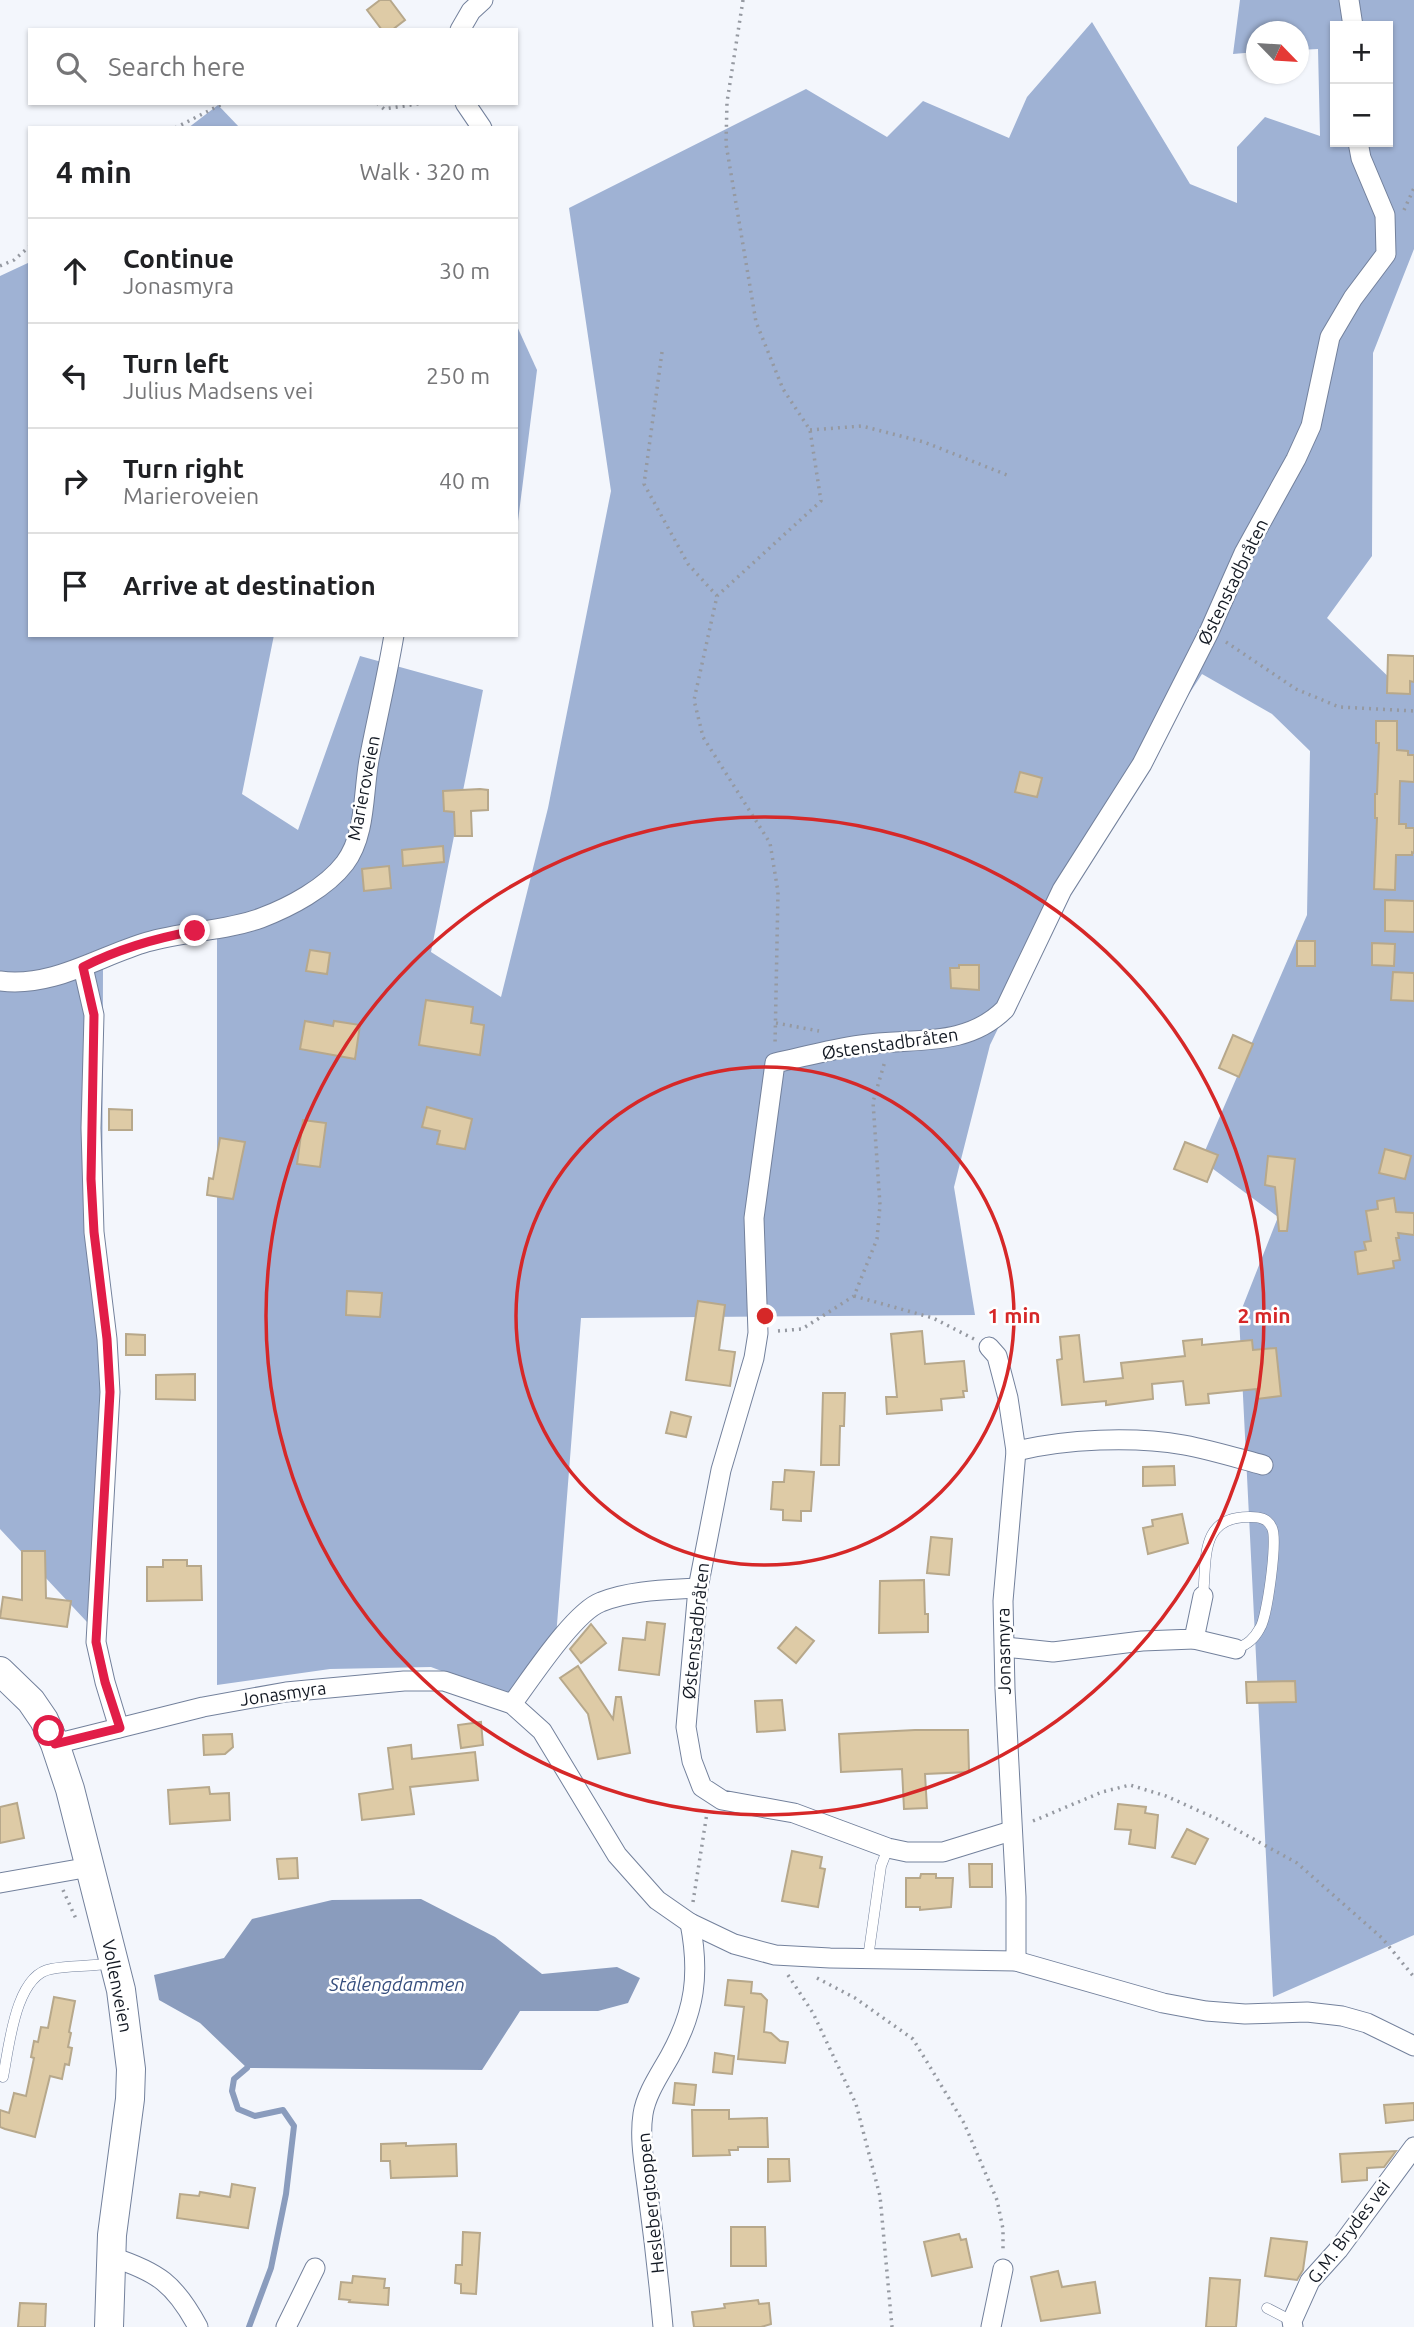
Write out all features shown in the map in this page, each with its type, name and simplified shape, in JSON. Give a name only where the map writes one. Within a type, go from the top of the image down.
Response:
[{"type":"main road","name":"Vollenveien","points":[[0,1671],[31,1701],[55,1744],[70,1788],[115,1962],[126,2023],[131,2084],[113,2235],[109,2327]]},
{"type":"street","points":[[461,28],[471,11],[483,0]]},
{"type":"street","points":[[1349,0],[1352,21]]},
{"type":"street","points":[[466,105],[481,126]]},
{"type":"street","name":"Østenstadbråten","points":[[702,1787],[692,1761],[686,1727],[698,1588],[721,1470],[754,1358],[758,1333],[754,1218],[775,1063],[861,1045],[951,1039],[992,1023],[1005,1009],[1062,890],[1142,764],[1209,632],[1244,553],[1296,458],[1311,426],[1330,337],[1353,298],[1386,254],[1385,215],[1359,147]]},
{"type":"street","name":"Marieroveien","points":[[0,981],[37,980],[83,967],[123,949],[168,936],[229,926],[262,917],[315,890],[339,870],[350,855],[358,834],[369,761],[394,637]]},
{"type":"street","points":[[83,967],[94,1015],[91,1179],[110,1392],[96,1642],[120,1728]]},
{"type":"street","name":"Jonasmyra","points":[[989,1347],[997,1356],[1016,1451],[1003,1601],[1016,1897],[1016,1961]]},
{"type":"street","points":[[1016,1451],[1075,1443],[1147,1441],[1193,1447],[1263,1465]]},
{"type":"street","points":[[512,1704],[565,1632],[598,1602],[639,1592],[698,1588]]},
{"type":"street","points":[[1194,1639],[1203,1596]]},
{"type":"street","points":[[1005,1647],[1053,1653],[1142,1641],[1194,1639],[1236,1649]]},
{"type":"street","name":"Jonasmyra","points":[[55,1744],[203,1707],[286,1692],[404,1681],[444,1681],[512,1704],[542,1731],[617,1855],[657,1900],[690,1923],[734,1944],[775,1955],[1016,1961],[1163,2003],[1206,2011],[1245,2014],[1307,2012],[1342,2016],[1367,2023],[1414,2046]]},
{"type":"street","points":[[702,1787],[722,1800],[794,1813],[888,1848],[907,1852],[943,1852],[1011,1831]]},
{"type":"street","points":[[0,1883],[90,1867]]},
{"type":"street","name":"Heslebergtoppen","points":[[663,2327],[642,2147],[643,2114],[650,2092],[680,2039],[691,2009],[696,1979],[696,1953],[690,1923]]},
{"type":"street","name":"G.M. Brydes vei","points":[[1292,2324],[1310,2281],[1338,2250],[1414,2147]]},
{"type":"street","points":[[112,2257],[142,2266],[163,2280],[178,2294],[198,2327]]},
{"type":"street","points":[[286,2327],[315,2268]]},
{"type":"street","points":[[990,2327],[1003,2269]]},
{"type":"lane","points":[[1203,1596],[1209,1536],[1221,1523],[1238,1517],[1262,1517],[1272,1525],[1276,1540],[1262,1626],[1251,1642],[1236,1649]]},
{"type":"lane","points":[[868,1958],[881,1866],[888,1848]]},
{"type":"lane","points":[[3,2077],[18,2007],[32,1980],[49,1969],[115,1962]]},
{"type":"lane","name":"G.M. Brydes vei","points":[[1267,2308],[1292,2324]]},
{"type":"path","points":[[743,0],[727,102],[726,144],[756,322],[783,389],[810,430],[821,501],[716,596],[694,700],[703,737],[769,843],[778,892],[775,1063]]},
{"type":"path","points":[[179,126],[220,105]]},
{"type":"path","points":[[380,105],[384,108],[408,105]]},
{"type":"path","points":[[0,266],[14,260],[28,248]]},
{"type":"path","points":[[662,352],[644,484],[688,564],[716,596]]},
{"type":"path","points":[[810,430],[862,426],[924,442],[1007,475]]},
{"type":"path","points":[[1209,632],[1296,689],[1339,707],[1414,711]]},
{"type":"path","points":[[758,1333],[802,1329],[854,1296],[877,1239],[880,1205],[873,1102],[891,1042]]},
{"type":"path","points":[[854,1296],[933,1318],[989,1347]]},
{"type":"path","points":[[1011,1831],[1102,1792],[1130,1785],[1166,1796],[1216,1819],[1297,1863],[1382,1938],[1414,1977]]},
{"type":"path","points":[[690,1923],[707,1813],[702,1787]]},
{"type":"path","points":[[59,1874],[66,1900],[82,1931]]},
{"type":"path","points":[[775,1955],[813,2013],[856,2104],[880,2196],[892,2327]]},
{"type":"path","points":[[810,1973],[855,1998],[913,2039],[964,2123],[997,2200],[1003,2229],[1003,2269]]},
{"type":"shaded area","points":[[1240,0],[1414,0],[1414,249],[1373,353],[1372,556],[1327,618],[1396,684],[1414,679],[1414,1935],[1273,1997],[1239,1316],[1278,1217],[1201,1160],[1307,915],[1310,751],[1272,714],[1202,674],[1076,868],[990,1045],[954,1187],[975,1315],[581,1318],[556,1637],[511,1697],[431,1667],[330,1669],[217,1685],[217,929],[103,967],[101,1637],[0,1529],[0,276],[28,263],[28,637],[274,637],[242,794],[298,830],[360,656],[483,690],[431,952],[501,997],[548,808],[611,491],[569,208],[806,89],[887,137],[923,101],[1009,138],[1027,97],[1092,22],[1190,184],[1237,203],[1237,147],[1265,117],[1320,136],[1318,49],[1309,49],[1309,21],[1246,21],[1246,53],[1233,54]]},
{"type":"shaded area","points":[[218,105],[238,126],[191,126]]},
{"type":"shaded area","points":[[518,328],[537,370],[518,521]]},
{"type":"water","name":"Stålengdammen","points":[[421,1899],[495,1937],[542,1974],[617,1967],[640,1978],[628,2003],[598,2011],[520,2011],[482,2070],[247,2068],[200,2023],[159,2000],[154,1975],[224,1958],[252,1919],[332,1900]]},
{"type":"building","points":[[380,0],[390,0],[405,20],[395,28],[380,28],[367,10]]},
{"type":"building","points":[[1388,655],[1414,656],[1414,682],[1410,681],[1410,694],[1387,693]]},
{"type":"building","points":[[1376,721],[1397,721],[1397,750],[1408,751],[1408,755],[1414,755],[1414,782],[1400,781],[1399,824],[1414,828],[1414,853],[1396,855],[1395,890],[1374,889],[1377,818],[1375,794],[1379,743],[1376,743]]},
{"type":"building","points":[[1020,772],[1042,778],[1037,797],[1015,792]]},
{"type":"building","points":[[488,790],[488,810],[471,811],[472,836],[455,836],[454,812],[444,811],[443,791]]},
{"type":"building","points":[[443,846],[444,862],[403,866],[402,850]]},
{"type":"building","points":[[389,866],[391,888],[364,891],[362,869]]},
{"type":"building","points":[[1385,900],[1414,901],[1414,932],[1385,931]]},
{"type":"building","points":[[1297,941],[1315,941],[1315,966],[1297,966]]},
{"type":"building","points":[[1372,943],[1395,944],[1394,966],[1372,965]]},
{"type":"building","points":[[310,950],[330,953],[327,974],[306,971]]},
{"type":"building","points":[[959,965],[979,965],[979,990],[951,988],[950,968],[959,968]]},
{"type":"building","points":[[1393,972],[1414,973],[1414,1001],[1391,1000]]},
{"type":"building","points":[[426,1000],[473,1007],[471,1023],[484,1025],[480,1055],[419,1045]]},
{"type":"building","points":[[305,1021],[333,1026],[334,1021],[360,1025],[355,1059],[300,1049]]},
{"type":"building","points":[[1233,1035],[1253,1044],[1239,1077],[1219,1068]]},
{"type":"building","points":[[427,1107],[472,1119],[465,1149],[437,1144],[440,1131],[422,1127]]},
{"type":"building","points":[[109,1109],[132,1110],[132,1130],[109,1130]]},
{"type":"building","points":[[303,1120],[326,1123],[320,1167],[297,1164]]},
{"type":"building","points":[[220,1138],[245,1142],[233,1199],[207,1195],[209,1178],[213,1179]]},
{"type":"building","points":[[1185,1142],[1218,1155],[1207,1182],[1174,1169]]},
{"type":"building","points":[[1385,1149],[1411,1156],[1405,1179],[1379,1173]]},
{"type":"building","points":[[1268,1156],[1295,1159],[1287,1231],[1279,1231],[1275,1187],[1265,1185]]},
{"type":"building","points":[[1394,1198],[1396,1212],[1414,1213],[1414,1235],[1398,1233],[1399,1238],[1396,1238],[1400,1260],[1393,1261],[1394,1268],[1358,1274],[1355,1252],[1366,1250],[1364,1242],[1371,1241],[1366,1211],[1378,1209],[1377,1201]]},
{"type":"building","points":[[347,1291],[382,1293],[380,1317],[346,1315]]},
{"type":"building","points":[[698,1301],[725,1305],[719,1350],[735,1352],[730,1386],[686,1380]]},
{"type":"building","points":[[922,1331],[925,1364],[964,1361],[967,1391],[963,1391],[964,1397],[941,1399],[942,1410],[887,1414],[886,1397],[897,1397],[891,1334]]},
{"type":"building","points":[[126,1334],[145,1335],[145,1355],[126,1355]]},
{"type":"building","points":[[1079,1335],[1084,1382],[1123,1378],[1121,1363],[1185,1356],[1183,1341],[1202,1339],[1202,1345],[1252,1340],[1253,1350],[1276,1348],[1281,1396],[1257,1399],[1256,1389],[1208,1394],[1209,1403],[1186,1405],[1183,1381],[1152,1384],[1153,1399],[1106,1405],[1106,1401],[1062,1405],[1057,1360],[1062,1359],[1060,1337]]},
{"type":"building","points":[[195,1374],[195,1400],[156,1399],[156,1375]]},
{"type":"building","points":[[823,1393],[845,1393],[844,1426],[840,1426],[839,1465],[821,1465]]},
{"type":"building","points":[[671,1412],[691,1417],[686,1437],[666,1433]]},
{"type":"building","points":[[1174,1466],[1175,1485],[1143,1486],[1143,1467]]},
{"type":"building","points":[[785,1470],[814,1472],[811,1511],[801,1511],[801,1521],[783,1520],[783,1510],[771,1509],[773,1482],[784,1482]]},
{"type":"building","points":[[1182,1514],[1188,1543],[1148,1554],[1143,1528],[1153,1526],[1152,1520]]},
{"type":"building","points":[[931,1537],[952,1539],[949,1575],[927,1573]]},
{"type":"building","points":[[22,1551],[45,1551],[46,1598],[71,1601],[67,1627],[0,1618],[3,1597],[22,1600]]},
{"type":"building","points":[[163,1560],[187,1560],[187,1566],[201,1566],[202,1600],[147,1601],[147,1567],[163,1567]]},
{"type":"building","points":[[924,1580],[928,1632],[879,1633],[880,1581]]},
{"type":"building","points":[[647,1622],[665,1624],[659,1675],[619,1670],[623,1638],[645,1640]]},
{"type":"building","points":[[591,1624],[606,1643],[581,1663],[570,1649]]},
{"type":"building","points":[[796,1627],[814,1641],[796,1663],[778,1648]]},
{"type":"building","points":[[578,1666],[613,1719],[616,1697],[621,1697],[630,1753],[598,1759],[588,1714],[560,1678]]},
{"type":"building","points":[[1295,1681],[1296,1702],[1247,1703],[1246,1682]]},
{"type":"building","points":[[782,1700],[785,1730],[757,1732],[755,1701]]},
{"type":"building","points":[[481,1722],[483,1745],[461,1748],[458,1725]]},
{"type":"building","points":[[968,1730],[969,1772],[925,1774],[927,1808],[904,1809],[902,1769],[841,1772],[839,1734]]},
{"type":"building","points":[[232,1734],[233,1747],[225,1754],[204,1755],[203,1735]]},
{"type":"building","points":[[411,1745],[412,1759],[475,1752],[478,1780],[410,1787],[414,1814],[362,1820],[359,1794],[393,1789],[388,1748]]},
{"type":"building","points":[[209,1787],[210,1794],[229,1793],[230,1820],[170,1824],[168,1790]]},
{"type":"building","points":[[17,1803],[24,1838],[0,1843],[0,1807]]},
{"type":"building","points":[[1118,1804],[1146,1807],[1145,1813],[1158,1815],[1155,1848],[1129,1844],[1131,1830],[1115,1829]]},
{"type":"building","points":[[1187,1829],[1208,1839],[1195,1864],[1172,1857]]},
{"type":"building","points":[[792,1851],[822,1857],[820,1868],[825,1869],[818,1907],[782,1901]]},
{"type":"building","points":[[297,1858],[298,1878],[279,1879],[277,1859]]},
{"type":"building","points":[[969,1864],[992,1864],[992,1887],[970,1887]]},
{"type":"building","points":[[921,1874],[936,1874],[936,1878],[953,1878],[951,1907],[920,1910],[920,1907],[906,1907],[906,1878],[920,1878]]},
{"type":"building","points":[[728,1980],[752,1982],[751,1993],[761,1994],[767,2000],[764,2032],[771,2033],[780,2041],[788,2042],[785,2063],[738,2059],[744,2007],[725,2005]]},
{"type":"building","points":[[54,1997],[75,2001],[68,2047],[72,2048],[69,2065],[65,2064],[62,2079],[50,2076],[35,2137],[0,2127],[0,2110],[9,2113],[14,2093],[26,2096],[34,2058],[31,2057],[34,2041],[38,2042],[41,2027],[48,2028]]},
{"type":"building","points":[[715,2053],[734,2056],[732,2074],[713,2072]]},
{"type":"building","points":[[675,2083],[696,2085],[694,2105],[673,2103]]},
{"type":"building","points":[[1414,2103],[1414,2120],[1386,2123],[1384,2105]]},
{"type":"building","points":[[692,2110],[729,2110],[729,2119],[767,2118],[768,2147],[738,2147],[738,2150],[729,2150],[730,2155],[693,2156]]},
{"type":"building","points":[[406,2143],[406,2146],[456,2144],[457,2176],[391,2178],[390,2161],[381,2161],[381,2144]]},
{"type":"building","points":[[1396,2151],[1384,2167],[1367,2168],[1367,2180],[1342,2182],[1340,2154]]},
{"type":"building","points":[[768,2159],[789,2159],[790,2181],[768,2182]]},
{"type":"building","points":[[232,2184],[255,2188],[248,2228],[177,2218],[180,2194],[199,2196],[200,2192],[230,2197]]},
{"type":"building","points":[[731,2227],[765,2227],[766,2266],[731,2266]]},
{"type":"building","points":[[463,2232],[480,2233],[476,2294],[461,2293],[461,2284],[455,2283],[456,2265],[462,2265]]},
{"type":"building","points":[[959,2234],[961,2240],[966,2239],[972,2267],[932,2276],[924,2242]]},
{"type":"building","points":[[1271,2238],[1307,2242],[1303,2270],[1297,2280],[1265,2276]]},
{"type":"building","points":[[1058,2271],[1062,2287],[1095,2282],[1100,2313],[1041,2321],[1031,2277]]},
{"type":"building","points":[[353,2276],[385,2279],[384,2288],[389,2288],[388,2305],[339,2299],[341,2282],[352,2283]]},
{"type":"building","points":[[1210,2278],[1240,2280],[1236,2327],[1206,2327]]},
{"type":"building","points":[[758,2300],[759,2304],[769,2303],[771,2324],[761,2327],[694,2327],[692,2312],[725,2308],[724,2304]]},
{"type":"building","points":[[20,2303],[46,2304],[45,2327],[18,2327]]},
{"type":"waterway","points":[[247,2068],[234,2079],[232,2091],[238,2109],[255,2116],[283,2110],[294,2126],[286,2194],[271,2268],[249,2327]]},
{"type":"route","points":[[49,1731],[55,1744],[120,1728],[96,1642],[110,1392],[91,1179],[94,1015],[83,967],[123,949],[195,931]]}]
